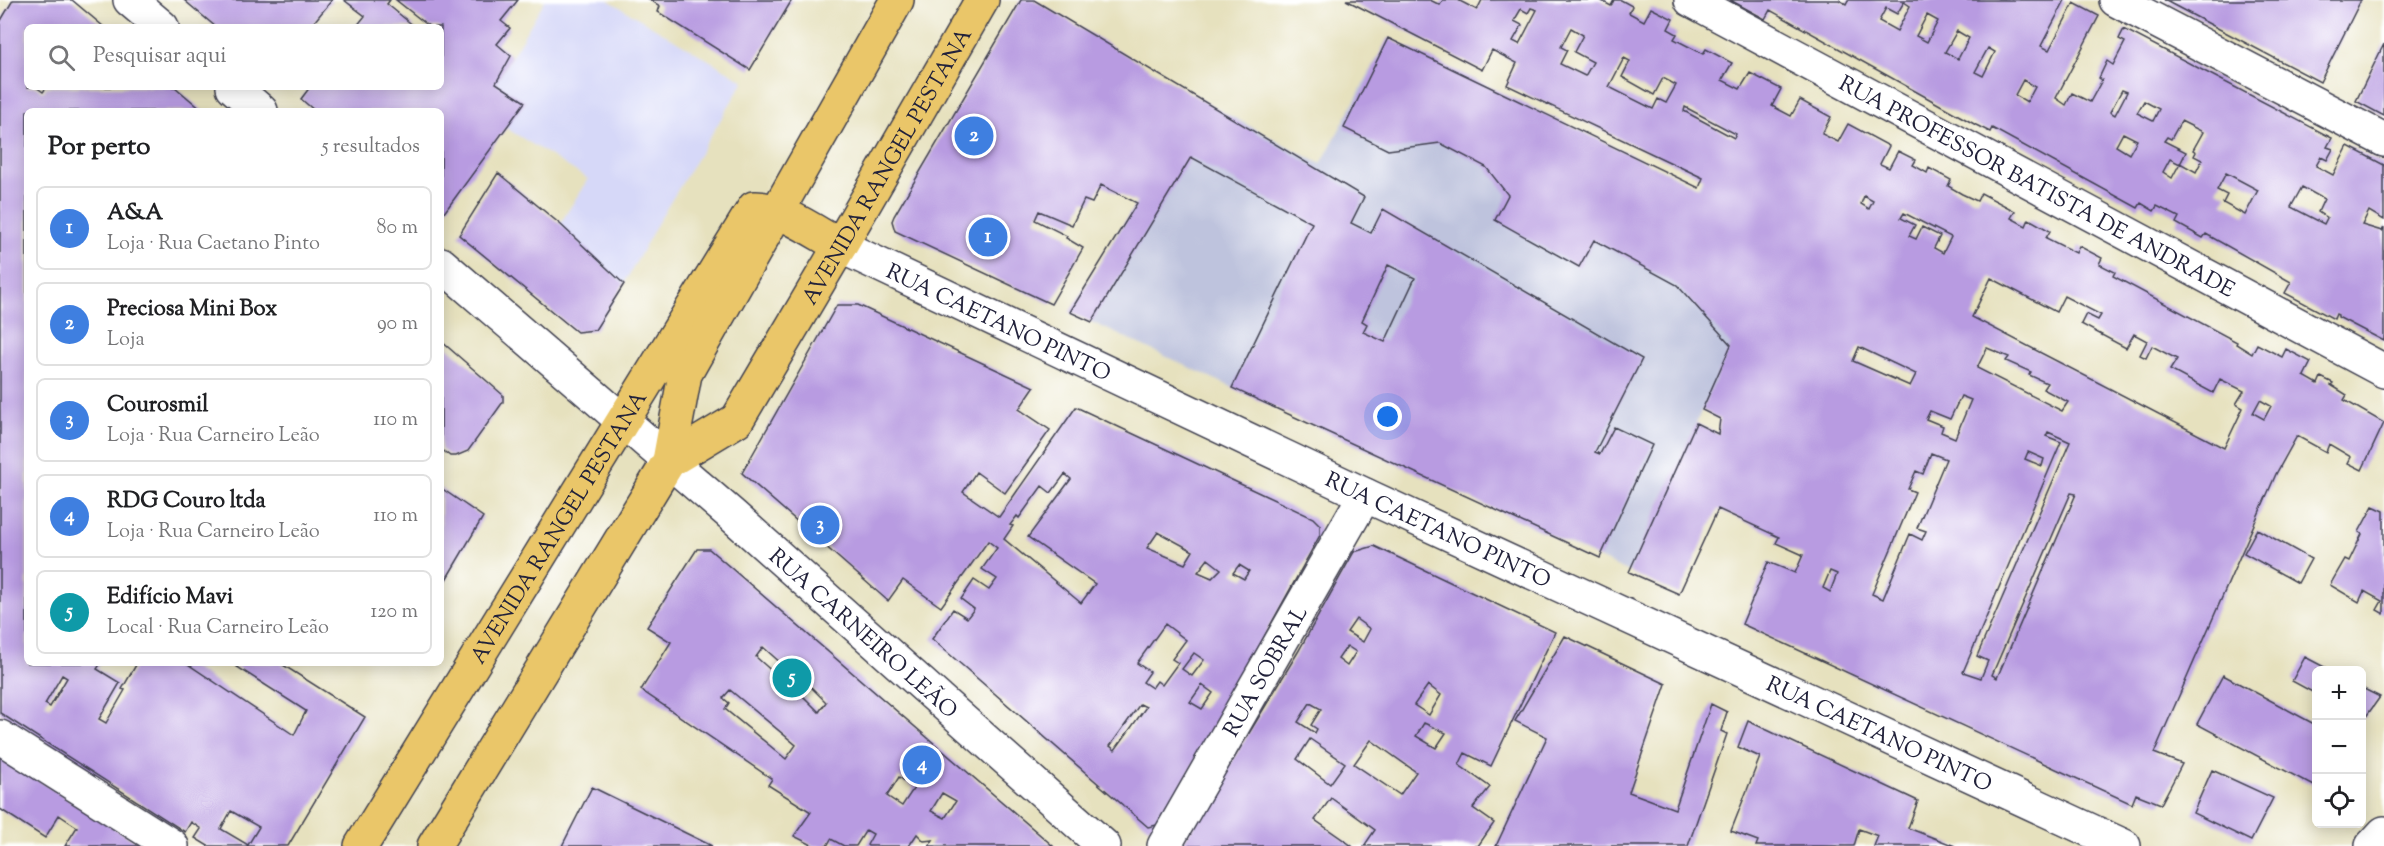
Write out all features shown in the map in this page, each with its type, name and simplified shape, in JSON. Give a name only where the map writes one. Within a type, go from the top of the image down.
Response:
[{"type":"main road","name":"AVENIDA RANGEL PESTANA","points":[[361,846],[623,420],[766,210],[897,0]]},
{"type":"main road","name":"AVENIDA RANGEL PESTANA","points":[[669,461],[737,420],[982,0]]},
{"type":"main road","name":"AVENIDA RANGEL PESTANA","points":[[434,846],[669,461],[685,374],[766,210]]},
{"type":"main road","name":"RUA CAETANO PINTO","points":[[766,210],[840,246]]},
{"type":"main road","points":[[623,420],[642,420],[668,395],[685,374]]},
{"type":"street","points":[[130,0],[158,24]]},
{"type":"street","name":"RUA PROFESSOR BATISTA DE ANDRADE","points":[[1691,0],[2384,371]]},
{"type":"street","points":[[2116,0],[2384,140]]},
{"type":"street","points":[[236,90],[258,108]]},
{"type":"street","name":"RUA CAETANO PINTO","points":[[840,246],[1365,495],[2124,846]]},
{"type":"street","name":"RUA CARNEIRO LEÃO","points":[[444,267],[623,420],[1104,846]]},
{"type":"street","name":"RUA SOBRAL","points":[[1164,846],[1365,495]]},
{"type":"street","points":[[0,737],[172,846]]},
{"type":"shaded area","points":[[545,0],[608,0],[744,81],[657,224],[624,284],[560,224],[588,179],[506,128],[525,102],[496,83]]},
{"type":"shaded area","points":[[1388,38],[1698,187],[1719,141],[1811,185],[1731,345],[1629,572],[1070,312],[1199,99],[1321,164]]},
{"type":"building","points":[[13,0],[72,0],[100,24],[24,24],[24,90],[43,92],[45,90],[178,90],[200,108],[24,108],[24,666],[99,666],[97,669],[120,683],[99,719],[106,723],[135,666],[190,666],[294,735],[306,711],[236,666],[285,666],[365,717],[288,846],[208,846],[195,838],[201,829],[191,822],[185,832],[0,713],[0,22]],"holes":[[[62,675],[67,678],[50,707],[45,704]],[[231,811],[259,827],[248,845],[221,829]]]},
{"type":"building","points":[[184,0],[332,0],[312,24],[212,24]]},
{"type":"building","points":[[344,0],[390,0],[387,4],[411,24],[358,24],[365,16]]},
{"type":"building","points":[[396,0],[518,0],[501,21],[510,28],[497,44],[511,56],[496,83],[525,102],[444,213],[444,108],[312,108],[301,99],[308,90],[444,90],[444,24],[426,24]]},
{"type":"building","points":[[650,0],[792,0],[750,70],[658,12],[660,6]]},
{"type":"building","points":[[1021,0],[1034,0],[1364,197],[1351,223],[1371,233],[1383,209],[1642,359],[1595,452],[1600,454],[1614,427],[1652,445],[1600,558],[1232,388],[1312,223],[1191,157],[1092,322],[1070,312],[1137,203],[1101,185],[1092,203],[1084,200],[1072,225],[1039,211],[1035,220],[1067,236],[1066,238],[1083,248],[1051,304],[895,231],[892,221]],"holes":[[[1388,265],[1415,278],[1385,342],[1363,332],[1367,324],[1362,321]]]},
{"type":"building","points":[[1346,0],[1430,0],[1440,5],[1443,0],[1458,0],[1477,10],[1482,0],[1600,0],[1611,6],[1614,0],[1621,0],[1632,6],[1629,13],[1644,21],[1651,8],[1673,19],[1668,29],[1677,34],[1674,39],[1703,54],[1706,49],[1732,63],[1722,80],[1740,89],[1750,73],[1781,89],[1772,106],[1791,116],[1800,100],[1831,117],[1822,134],[1838,142],[1848,124],[1889,146],[1880,164],[1889,168],[1898,151],[1916,160],[1913,165],[1927,173],[1929,168],[1951,180],[1948,186],[1962,194],[1977,201],[1981,193],[2015,211],[2011,218],[2026,226],[2029,219],[2050,231],[2046,238],[2076,253],[2079,246],[2102,258],[2099,264],[2115,272],[2113,276],[2237,342],[2236,344],[2252,354],[2257,344],[2282,357],[2286,349],[2311,362],[2304,376],[2318,384],[2321,377],[2333,383],[2331,385],[2347,395],[2344,400],[2384,423],[2362,470],[2348,463],[2351,457],[2329,444],[2326,452],[2297,436],[2276,474],[2154,753],[2182,764],[2161,804],[2136,794],[2132,804],[1742,624],[1768,562],[1795,573],[1803,555],[1776,543],[1779,537],[1718,509],[1679,594],[1629,572],[1696,423],[1718,434],[1720,419],[1702,410],[1731,345],[1677,285],[1594,240],[1579,267],[1495,220],[1508,195],[1486,167],[1440,143],[1388,150],[1344,128],[1388,38],[1699,188],[1703,178],[1507,85],[1517,63],[1492,50],[1482,70]],"holes":[[[1531,8],[1537,10],[1519,44],[1513,41],[1522,25],[1514,21],[1521,9],[1528,13]],[[1571,28],[1583,35],[1574,52],[1593,62],[1585,76],[1560,64],[1567,50],[1561,47]],[[1624,58],[1630,61],[1622,77],[1654,95],[1663,78],[1676,85],[1666,103],[1658,99],[1653,109],[1609,87]],[[1685,107],[1736,134],[1734,138],[1684,111]],[[1864,196],[1873,201],[1869,209],[1861,204]],[[1904,213],[1951,237],[1943,253],[1934,248],[1940,236],[1922,227],[1916,239],[1909,236],[1915,225],[1901,218]],[[1991,278],[2056,312],[2064,296],[2101,315],[2098,320],[2086,314],[2081,324],[2126,348],[2134,334],[2147,341],[2140,355],[2146,358],[2152,346],[2177,359],[2170,370],[2213,393],[2220,379],[2244,391],[2236,404],[2243,408],[2224,448],[1972,317]],[[1859,347],[1916,374],[1910,386],[1853,361]],[[1987,348],[2009,357],[2006,361],[2031,372],[2029,375],[2047,383],[2043,389],[2068,402],[2062,411],[1977,368]],[[1961,396],[1971,400],[1955,438],[1941,432],[1943,426],[1926,419],[1930,411],[1950,419]],[[2260,400],[2271,406],[2264,419],[2253,413]],[[2048,432],[2070,442],[1977,656],[1988,661],[1981,678],[1963,672],[2061,442],[2046,436]],[[2028,452],[2044,459],[2042,466],[2025,459]],[[1931,453],[1946,459],[1917,528],[1926,531],[1922,540],[1910,534],[1883,599],[1872,594],[1915,492],[1908,489],[1916,471],[1923,474]],[[2071,493],[2076,494],[1997,678],[1992,675]],[[1830,571],[1837,574],[1830,592],[1823,588]]]},
{"type":"building","points":[[1730,0],[1839,0],[1846,4],[1848,0],[2065,0],[2041,46],[2049,50],[2074,3],[2099,16],[2056,98],[2066,105],[2072,93],[2090,102],[2102,80],[2099,78],[2107,61],[2113,65],[2125,42],[2119,39],[2124,29],[2332,138],[2327,147],[2333,149],[2327,160],[2321,157],[2316,166],[2333,175],[2348,146],[2384,165],[2384,220],[2369,211],[2362,225],[2382,231],[2384,227],[2384,341],[2336,314],[2334,319],[2285,293],[2291,282],[2206,234],[2203,238],[2176,223],[2179,217],[2157,206],[2154,211],[2141,203],[2138,208],[1992,128],[1990,132],[1976,125],[1770,10],[1765,19]],"holes":[[[1904,2],[1910,6],[1897,31],[1879,21],[1886,8],[1897,14]],[[1927,15],[1938,21],[1927,42],[1916,36]],[[1957,31],[1969,38],[1958,59],[1945,52]],[[1988,48],[1995,52],[1983,76],[1975,72]],[[2023,80],[2035,87],[2027,102],[2015,95]],[[2122,90],[2127,92],[2115,115],[2110,112]],[[2144,101],[2159,109],[2153,121],[2137,113]],[[2181,121],[2203,132],[2193,150],[2196,152],[2194,156],[2202,160],[2196,172],[2180,163],[2186,152],[2164,141],[2167,137],[2171,139]],[[2123,133],[2137,140],[2129,154],[2116,146]],[[2170,159],[2180,164],[2172,178],[2163,172]],[[2226,173],[2258,190],[2245,215],[2223,203],[2227,195],[2217,190]],[[2302,187],[2324,199],[2318,212],[2327,218],[2324,224],[2291,207]]]},
{"type":"building","points":[[2164,0],[2361,0],[2320,82]]},
{"type":"building","points":[[2384,44],[2384,116],[2356,101]]},
{"type":"building","points":[[498,173],[560,224],[624,284],[595,330],[577,332],[459,235]]},
{"type":"building","points":[[837,305],[858,305],[1034,387],[1019,409],[1050,430],[1005,493],[976,472],[963,492],[999,517],[1076,407],[1313,518],[1320,525],[1320,535],[1161,824],[1148,827],[932,639],[953,609],[967,618],[974,609],[961,599],[974,580],[989,590],[997,579],[982,569],[997,548],[988,541],[941,607],[903,580],[888,601],[742,473]],"holes":[[[1065,474],[1071,479],[1028,537],[1095,584],[1081,603],[1004,539],[1013,526],[1010,525],[1017,516],[1019,518],[1042,486],[1051,493]],[[1158,532],[1193,551],[1185,564],[1147,548]],[[1208,559],[1221,569],[1212,578],[1198,572]],[[1239,565],[1249,571],[1244,579],[1233,573]],[[1165,624],[1186,640],[1172,659],[1178,663],[1162,685],[1157,681],[1152,688],[1143,682],[1150,672],[1137,663]],[[1194,653],[1204,660],[1192,676],[1182,669]],[[1202,685],[1213,693],[1202,709],[1190,702]],[[1140,704],[1146,707],[1115,750],[1110,746]]]},
{"type":"building","points":[[444,344],[503,395],[503,402],[468,451],[450,456],[444,451]]},
{"type":"building","points":[[444,490],[483,517],[444,583]]},
{"type":"building","points":[[2373,506],[2384,511],[2384,614],[2377,610],[2382,601],[2364,591],[2359,602],[2330,585],[2345,559],[2349,561],[2362,534],[2359,532]]},
{"type":"building","points":[[2257,529],[2311,559],[2298,583],[2244,553]]},
{"type":"building","points":[[1374,546],[1555,632],[1491,766],[1465,753],[1459,765],[1490,787],[1473,808],[1494,823],[1478,846],[1364,846],[1375,830],[1331,798],[1315,820],[1352,846],[1181,846],[1298,652],[1354,552]],"holes":[[[1356,619],[1370,629],[1363,642],[1347,632]],[[1347,646],[1356,652],[1347,666],[1338,659]],[[1428,685],[1441,695],[1429,715],[1414,705]],[[1310,703],[1321,709],[1311,725],[1317,729],[1315,733],[1298,722]],[[1424,723],[1446,733],[1436,748],[1416,736]],[[1310,739],[1345,763],[1330,784],[1297,759]],[[1371,740],[1416,772],[1400,795],[1354,764]]]},
{"type":"building","points":[[697,549],[709,549],[1053,846],[929,846],[933,840],[924,841],[917,834],[909,846],[868,846],[873,834],[866,830],[856,846],[844,846],[831,839],[827,846],[814,846],[794,836],[811,812],[768,785],[772,779],[641,690],[671,642],[647,627]],"holes":[[[763,647],[783,665],[775,674],[756,657]],[[806,682],[826,702],[819,712],[798,691]],[[730,690],[796,745],[786,759],[725,709],[729,703],[723,698]],[[899,777],[914,788],[902,806],[887,796]],[[942,793],[956,801],[945,818],[931,811]]]},
{"type":"building","points":[[1565,636],[1666,684],[1629,792],[1675,809],[1711,704],[1727,712],[1721,731],[1727,734],[1688,846],[1496,846],[1547,737],[1515,721]]},
{"type":"building","points":[[2305,657],[2322,666],[2312,666],[2312,692],[2292,681]]},
{"type":"building","points":[[2223,675],[2312,723],[2312,785],[2197,724]]},
{"type":"building","points":[[2366,690],[2380,697],[2366,717]]},
{"type":"building","points":[[1748,721],[1918,801],[1908,828],[1955,846],[1874,846],[1878,836],[1859,829],[1854,846],[1756,846],[1758,841],[1731,831],[1760,757],[1738,747]]},
{"type":"building","points":[[0,756],[143,846],[65,846],[77,827],[59,815],[45,838],[0,809]]},
{"type":"building","points":[[2212,770],[2273,798],[2251,841],[2193,813]]},
{"type":"building","points":[[592,787],[712,846],[562,846]]},
{"type":"place","name":"Preciosa Mini Box","points":[[974,136]]},
{"type":"place","name":"A&A","points":[[988,237]]},
{"type":"place","name":"Courosmil","points":[[820,525]]},
{"type":"place","name":"Edifício Mavi","points":[[792,678]]},
{"type":"place","name":"RDG Couro ltda","points":[[922,765]]}]
